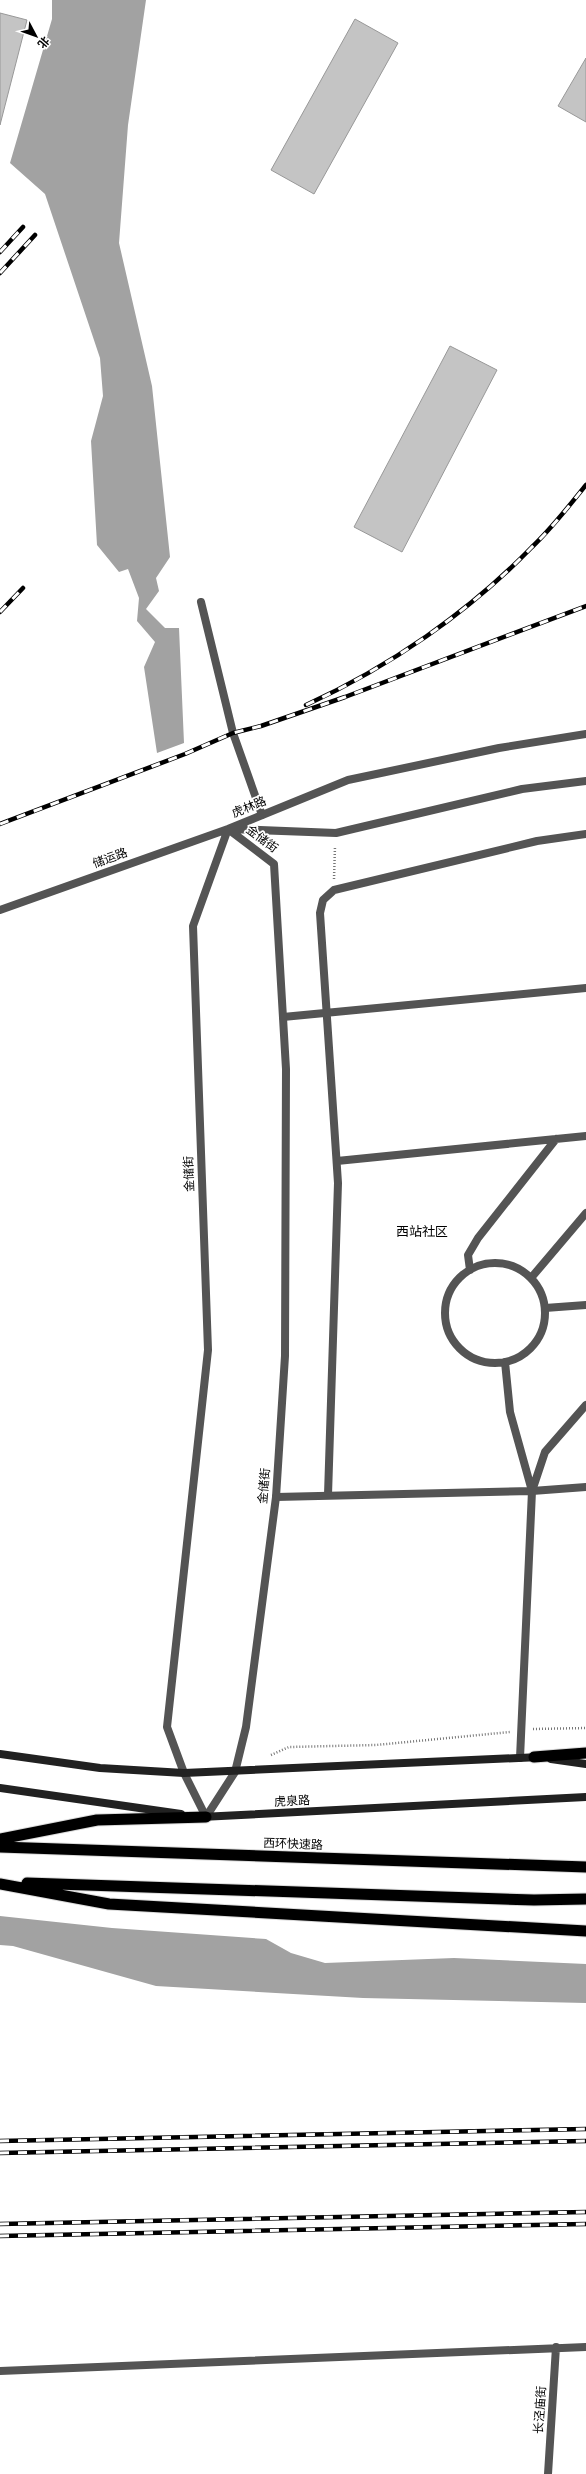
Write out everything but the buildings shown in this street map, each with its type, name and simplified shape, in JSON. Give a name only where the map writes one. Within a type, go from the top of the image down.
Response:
[{"type":"highway","points":[[534,1757],[586,1753]]},
{"type":"highway","points":[[0,1839],[98,1820],[206,1817]]},
{"type":"highway","name":"西环快速路","points":[[0,1847],[586,1867]]},
{"type":"highway","points":[[0,1883],[534,1900],[586,1900]]},
{"type":"highway","points":[[0,1883],[109,1904],[586,1931]]},
{"type":"main road","points":[[0,1754],[100,1768],[184,1773],[235,1772],[534,1757],[586,1764]]},
{"type":"main road","name":"虎泉路","points":[[0,1788],[206,1817],[586,1798]]},
{"type":"street","points":[[201,602],[233,733],[262,815]]},
{"type":"street","name":"虎林路","points":[[228,829],[348,780],[499,748],[586,734]]},
{"type":"street","name":"虎林路","points":[[228,829],[336,833],[522,789],[586,781]]},
{"type":"street","name":"储运路","points":[[0,910],[228,829]]},
{"type":"street","name":"金储街","points":[[228,829],[274,864],[286,1069],[285,1356],[276,1497],[246,1726],[235,1772],[206,1817],[184,1773],[167,1727],[208,1350],[193,926],[228,829]]},
{"type":"street","points":[[328,1496],[338,1191],[328,1013],[320,913],[323,900],[334,890],[536,841],[586,834]]},
{"type":"street","points":[[283,1017],[586,988]]},
{"type":"street","points":[[337,1161],[586,1136]]},
{"type":"street","points":[[470,1270],[468,1255],[478,1238],[556,1139]]},
{"type":"street","points":[[531,1278],[586,1213]]},
{"type":"street","points":[[491,1262],[508,1264],[523,1270],[531,1278],[543,1297],[545,1308],[542,1330],[534,1345],[521,1356],[505,1362],[488,1363],[472,1358],[458,1348],[449,1335],[444,1319],[445,1302],[451,1287],[462,1274],[470,1270],[491,1262]]},
{"type":"street","points":[[545,1308],[586,1305]]},
{"type":"street","points":[[505,1362],[510,1412],[532,1491]]},
{"type":"street","points":[[520,1758],[532,1491],[545,1452],[586,1405]]},
{"type":"street","points":[[276,1497],[532,1491],[586,1487]]},
{"type":"street","points":[[0,2371],[586,2347]]},
{"type":"street","name":"长泾庙街","points":[[548,2474],[556,2348]]},
{"type":"path","points":[[334,890],[336,833]]},
{"type":"path","points":[[269,1756],[289,1747],[376,1745],[521,1730],[586,1728]]},
{"type":"shaded area","points":[[52,0],[146,0],[128,125],[119,243],[152,386],[170,557],[156,578],[159,591],[146,609],[165,628],[179,628],[184,743],[157,753],[144,667],[155,642],[137,621],[139,598],[128,569],[119,572],[97,545],[91,441],[103,396],[100,358],[45,194],[10,163],[52,19]]},
{"type":"shaded area","points":[[0,1916],[112,1928],[266,1939],[291,1953],[325,1963],[454,1958],[586,1964],[586,2003],[363,1998],[156,1986],[13,1946],[0,1945]]},
{"type":"railway","points":[[0,252],[23,227]]},
{"type":"railway","points":[[0,273],[35,235]]},
{"type":"railway","points":[[306,705],[367,674],[397,656],[454,616],[507,571],[539,540],[586,485]]},
{"type":"railway","points":[[0,612],[23,588]]},
{"type":"railway","points":[[0,824],[185,754],[233,733],[261,726],[345,697],[586,606]]},
{"type":"railway","points":[[0,2141],[586,2129]]},
{"type":"railway","points":[[0,2153],[586,2141]]},
{"type":"railway","points":[[0,2224],[586,2212]]},
{"type":"railway","points":[[0,2236],[586,2224]]},
{"type":"district","name":"西站社区","points":[[422,1231]]}]
